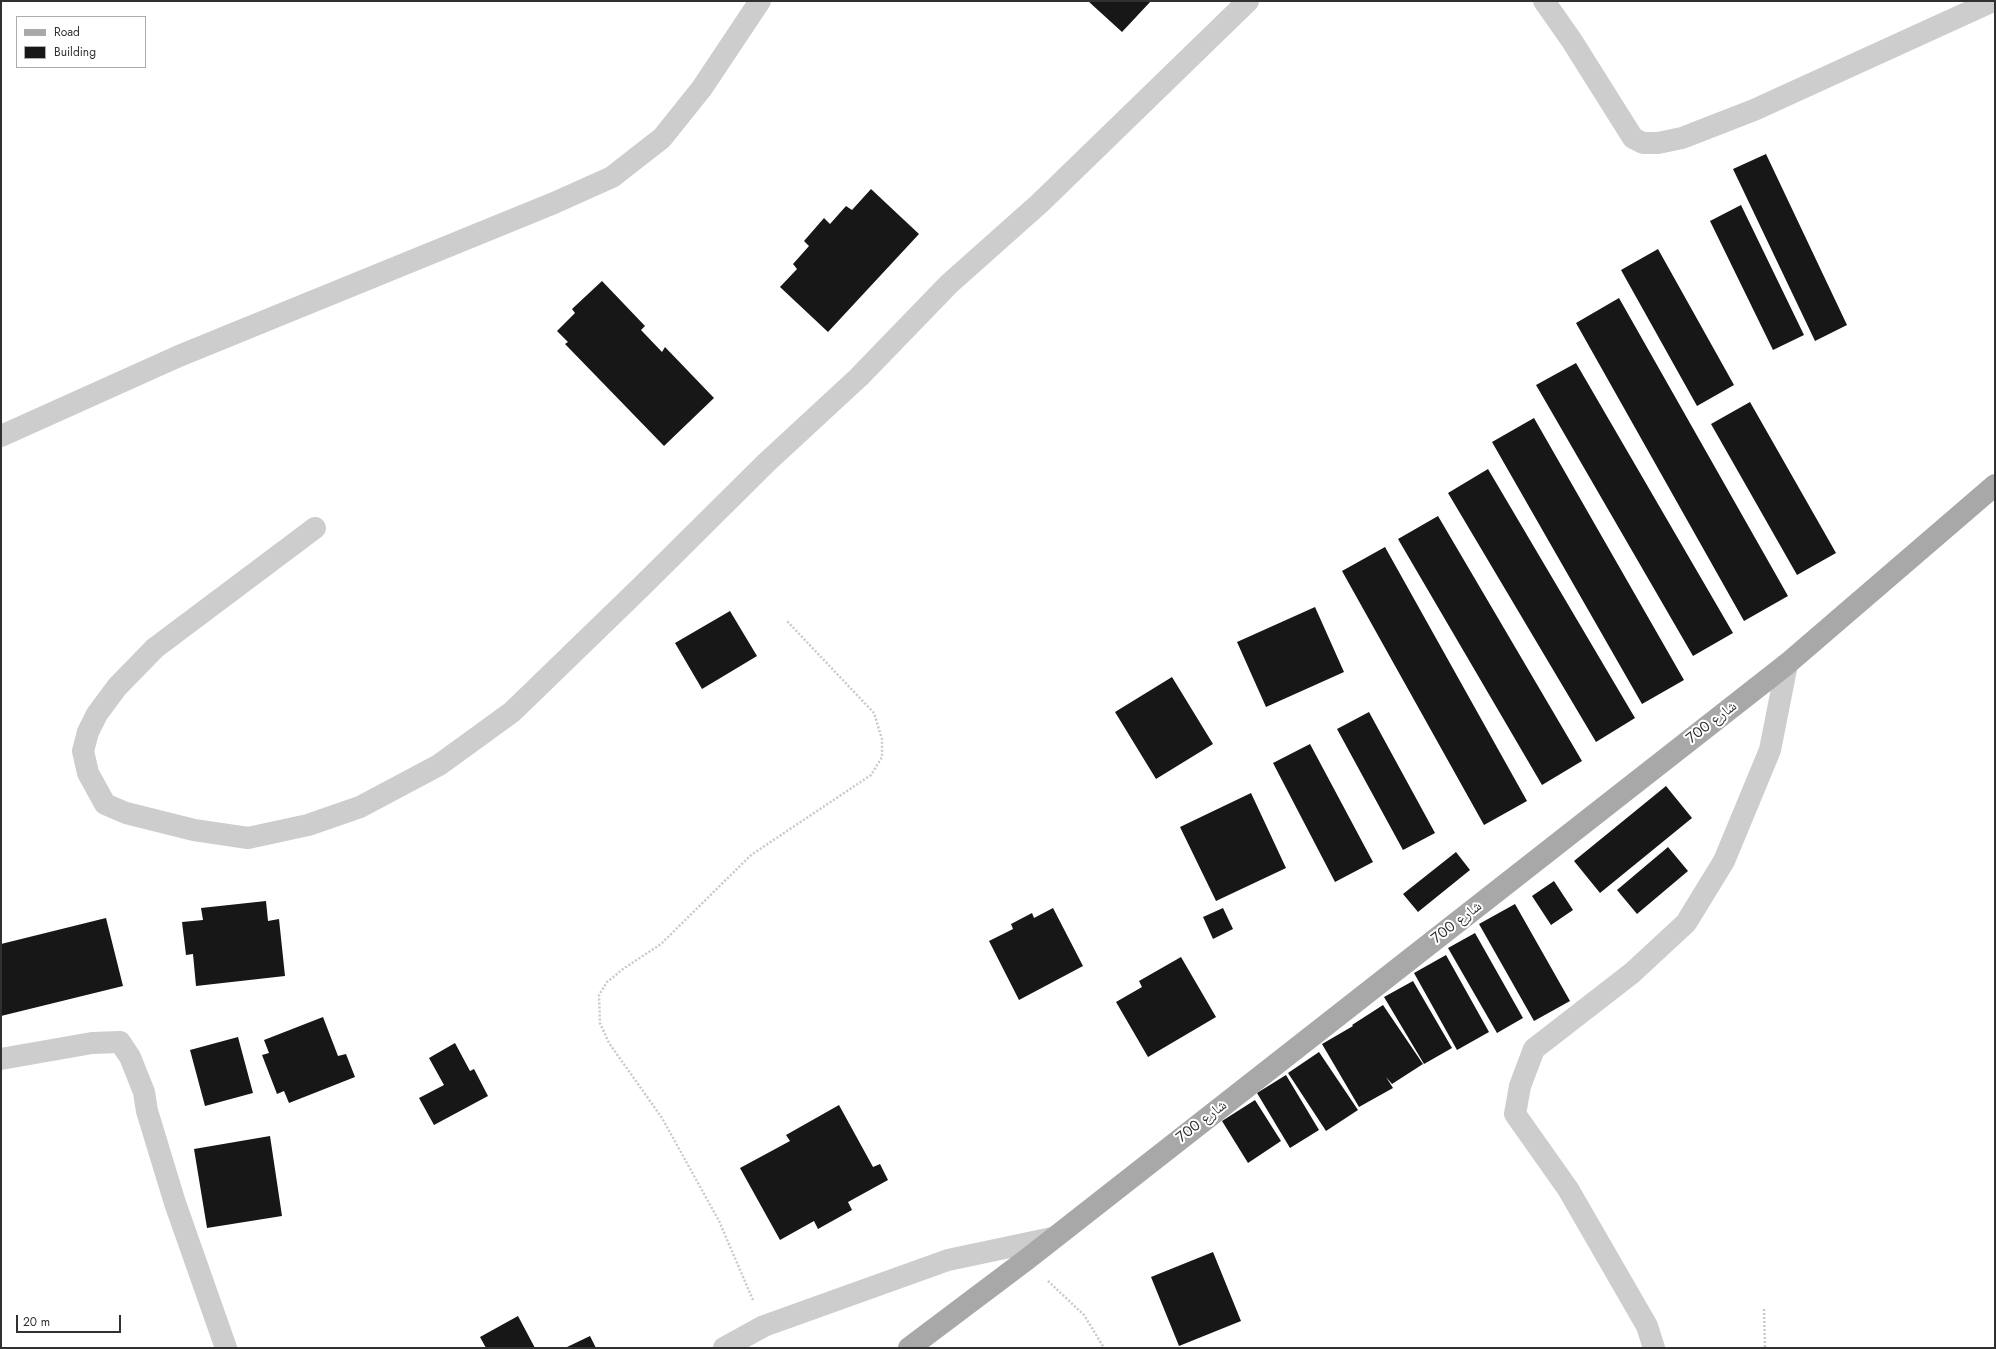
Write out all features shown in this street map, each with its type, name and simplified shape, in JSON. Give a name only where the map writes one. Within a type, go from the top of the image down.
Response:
[{"type":"main road","name":"شارع 700","points":[[909,1348],[1026,1260],[1052,1238],[1787,664],[1995,485]]},
{"type":"street","points":[[1,436],[179,356],[554,203],[612,177],[662,138],[702,88],[760,1]]},
{"type":"street","points":[[315,528],[155,648],[117,687],[97,714],[88,732],[83,751],[88,773],[105,804],[126,814],[178,826],[248,838],[308,825],[360,807],[439,765],[512,712],[642,587],[766,463],[859,378],[949,284],[1040,203],[1248,1]]},
{"type":"street","points":[[1544,1],[1572,41],[1633,138],[1643,143],[1658,143],[1682,138],[1754,110],[1993,1]]},
{"type":"street","points":[[1654,1348],[1647,1326],[1568,1189],[1515,1114],[1520,1086],[1534,1049],[1632,973],[1686,923],[1724,861],[1770,750],[1787,664]]},
{"type":"street","points":[[1,1059],[92,1043],[120,1042],[130,1057],[144,1092],[147,1111],[175,1203],[226,1348]]},
{"type":"street","points":[[724,1348],[764,1326],[948,1260],[1052,1238]]},
{"type":"path","points":[[764,1326],[719,1221],[662,1118],[609,1043],[600,1023],[599,995],[608,982],[623,969],[661,944],[751,855],[871,774],[882,757],[882,739],[874,713],[787,621]]},
{"type":"path","points":[[1026,1260],[1084,1315],[1104,1348]]},
{"type":"path","points":[[1764,1309],[1765,1348]]},
{"type":"building","points":[[1088,1],[1151,1],[1122,32]]},
{"type":"building","points":[[1766,154],[1847,325],[1815,341],[1733,169]]},
{"type":"building","points":[[871,189],[919,234],[828,332],[780,287],[797,269],[793,264],[809,246],[804,241],[824,218],[830,224],[846,206],[852,210]]},
{"type":"building","points":[[1741,205],[1804,335],[1773,350],[1710,221]]},
{"type":"building","points":[[1658,249],[1734,385],[1697,406],[1621,270]]},
{"type":"building","points":[[602,281],[645,326],[641,330],[662,352],[665,347],[714,398],[664,446],[565,344],[568,342],[557,331],[575,313],[572,309]]},
{"type":"building","points":[[1619,298],[1788,596],[1744,621],[1576,323]]},
{"type":"building","points":[[1576,363],[1733,633],[1693,656],[1536,385]]},
{"type":"building","points":[[1750,402],[1836,553],[1797,575],[1711,424]]},
{"type":"building","points":[[1534,418],[1684,680],[1642,704],[1492,442]]},
{"type":"building","points":[[1488,469],[1635,718],[1596,742],[1448,493]]},
{"type":"building","points":[[1438,516],[1582,761],[1542,785],[1398,539]]},
{"type":"building","points":[[1385,547],[1527,801],[1484,825],[1342,571]]},
{"type":"building","points":[[1315,607],[1344,672],[1266,707],[1237,642]]},
{"type":"building","points":[[730,611],[757,656],[702,689],[675,643]]},
{"type":"building","points":[[1172,677],[1213,744],[1156,779],[1115,712]]},
{"type":"building","points":[[1369,712],[1435,833],[1403,850],[1337,729]]},
{"type":"building","points":[[1310,744],[1373,862],[1335,882],[1273,763]]},
{"type":"building","points":[[1666,786],[1692,818],[1600,893],[1574,861]]},
{"type":"building","points":[[1251,793],[1286,868],[1216,901],[1180,827]]},
{"type":"building","points":[[1668,847],[1688,871],[1637,914],[1617,890]]},
{"type":"building","points":[[1456,852],[1470,870],[1418,912],[1403,894]]},
{"type":"building","points":[[1554,881],[1573,910],[1551,925],[1532,896]]},
{"type":"building","points":[[266,901],[268,921],[279,919],[285,976],[196,986],[193,954],[186,955],[182,922],[203,920],[201,908]]},
{"type":"building","points":[[1515,904],[1570,1001],[1534,1021],[1479,924]]},
{"type":"building","points":[[1053,908],[1083,966],[1019,1000],[989,941],[1013,929],[1011,924],[1032,913],[1034,918]]},
{"type":"building","points":[[1223,908],[1233,929],[1213,939],[1203,917]]},
{"type":"building","points":[[106,918],[123,986],[1,1016],[1,944]]},
{"type":"building","points":[[1475,933],[1523,1018],[1497,1033],[1448,948]]},
{"type":"building","points":[[1446,955],[1489,1032],[1457,1050],[1414,973]]},
{"type":"building","points":[[1181,957],[1216,1017],[1148,1057],[1116,1002],[1142,987],[1139,981]]},
{"type":"building","points":[[1413,981],[1452,1048],[1424,1064],[1384,997]]},
{"type":"building","points":[[1383,1005],[1423,1064],[1392,1084],[1386,1077],[1393,1088],[1359,1107],[1322,1044],[1353,1026],[1352,1025]]},
{"type":"building","points":[[323,1017],[338,1056],[346,1054],[355,1077],[289,1103],[284,1091],[277,1094],[262,1055],[269,1053],[264,1040]]},
{"type":"building","points":[[238,1037],[253,1093],[205,1106],[190,1050]]},
{"type":"building","points":[[455,1043],[470,1071],[474,1069],[488,1096],[434,1125],[419,1098],[444,1085],[429,1058]]},
{"type":"building","points":[[1319,1052],[1358,1110],[1326,1131],[1288,1073]]},
{"type":"building","points":[[1286,1075],[1319,1130],[1290,1148],[1257,1093]]},
{"type":"building","points":[[1255,1100],[1281,1141],[1248,1163],[1222,1121]]},
{"type":"building","points":[[839,1105],[873,1167],[880,1164],[888,1180],[848,1202],[852,1210],[818,1229],[814,1221],[780,1240],[740,1168],[790,1141],[786,1135]]},
{"type":"building","points":[[270,1136],[282,1216],[207,1228],[194,1149]]},
{"type":"building","points":[[1213,1252],[1241,1321],[1179,1346],[1151,1277]]},
{"type":"building","points":[[518,1316],[535,1348],[486,1348],[480,1337]]},
{"type":"building","points":[[590,1336],[596,1348],[565,1348]]}]
